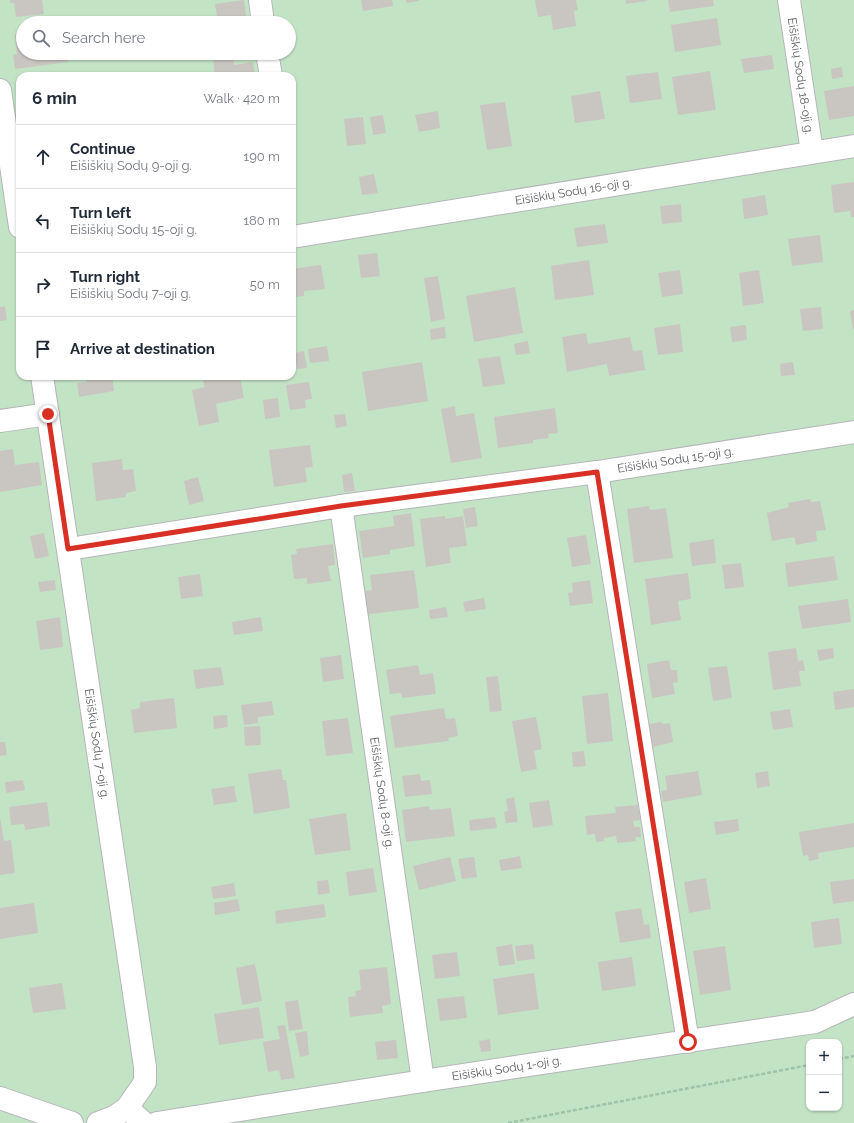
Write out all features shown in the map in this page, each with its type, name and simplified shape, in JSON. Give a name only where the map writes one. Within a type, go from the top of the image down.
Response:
[{"type":"street","points":[[260,0],[262,16]]},
{"type":"street","name":"Eišiškių Sodų 18-oji g.","points":[[789,0],[812,152]]},
{"type":"street","points":[[268,60],[270,72]]},
{"type":"street","points":[[0,90],[16,200]]},
{"type":"street","name":"Eišiškių Sodų 16-oji g.","points":[[296,231],[553,196],[854,146]]},
{"type":"street","name":"Eišiškių Sodų 7-oji g.","points":[[43,380],[145,1067],[145,1082],[127,1108]]},
{"type":"street","points":[[0,421],[48,414]]},
{"type":"street","name":"Eišiškių Sodų 15-oji g.","points":[[68,549],[341,506],[597,472],[854,432]]},
{"type":"street","points":[[597,472],[688,1042]]},
{"type":"street","name":"Eišiškių Sodų 8-oji g.","points":[[341,506],[423,1081]]},
{"type":"street","name":"Eišiškių Sodų 1-oji g.","points":[[157,1123],[815,1022],[854,1004]]},
{"type":"street","points":[[0,1098],[72,1123]]},
{"type":"street","points":[[98,1123],[114,1117],[127,1108],[144,1123]]},
{"type":"path","points":[[842,1058],[854,1056]]},
{"type":"path","points":[[508,1123],[806,1066]]},
{"type":"green space","points":[[0,0],[854,0],[854,1123],[0,1123]]},
{"type":"building","points":[[10,0],[42,0],[44,14],[16,17],[14,3],[10,3]]},
{"type":"building","points":[[244,0],[246,16],[217,16],[215,4]]},
{"type":"building","points":[[361,0],[392,0],[393,6],[363,11]]},
{"type":"building","points":[[406,0],[419,0],[419,1],[406,3]]},
{"type":"building","points":[[535,0],[576,0],[578,10],[574,11],[576,26],[553,30],[551,15],[538,17]]},
{"type":"building","points":[[626,0],[647,0],[647,1],[626,4]]},
{"type":"building","points":[[668,0],[713,0],[714,6],[670,12]]},
{"type":"building","points":[[717,18],[721,45],[675,52],[671,25]]},
{"type":"building","points":[[16,54],[16,60],[68,60],[68,62],[15,69],[13,55]]},
{"type":"building","points":[[772,55],[774,69],[744,73],[741,59]]},
{"type":"building","points":[[213,60],[234,60],[234,65],[253,62],[254,72],[215,72]]},
{"type":"building","points":[[842,67],[843,77],[832,79],[831,69]]},
{"type":"building","points":[[710,71],[716,110],[678,115],[672,77]]},
{"type":"building","points":[[658,72],[662,99],[630,103],[626,76]]},
{"type":"building","points":[[854,86],[854,116],[829,120],[824,91]]},
{"type":"building","points":[[600,91],[605,119],[575,123],[571,96]]},
{"type":"building","points":[[505,102],[512,146],[487,150],[480,105]]},
{"type":"building","points":[[438,111],[440,128],[419,132],[415,115]]},
{"type":"building","points":[[383,115],[386,133],[373,135],[370,117]]},
{"type":"building","points":[[363,117],[366,144],[347,146],[344,119]]},
{"type":"building","points":[[374,174],[378,193],[362,195],[359,177]]},
{"type":"building","points":[[854,182],[854,217],[851,217],[850,211],[834,213],[831,185]]},
{"type":"building","points":[[765,195],[768,215],[744,219],[742,199]]},
{"type":"building","points":[[681,204],[682,222],[662,224],[660,206]]},
{"type":"building","points":[[605,224],[608,243],[577,247],[574,228]]},
{"type":"building","points":[[820,235],[823,262],[792,266],[788,239]]},
{"type":"building","points":[[377,253],[380,276],[361,278],[358,255]]},
{"type":"building","points":[[589,260],[594,295],[555,300],[551,266]]},
{"type":"building","points":[[321,265],[325,289],[304,291],[304,296],[296,297],[296,268]]},
{"type":"building","points":[[680,270],[683,294],[662,297],[658,273]]},
{"type":"building","points":[[759,270],[764,303],[743,306],[739,273]]},
{"type":"building","points":[[438,276],[445,319],[431,322],[424,278]]},
{"type":"building","points":[[515,287],[523,333],[474,342],[466,296]]},
{"type":"building","points":[[5,306],[7,320],[0,321],[0,307]]},
{"type":"building","points":[[821,307],[823,329],[803,331],[800,309]]},
{"type":"building","points":[[854,310],[854,330],[853,330],[850,311]]},
{"type":"building","points":[[680,324],[683,352],[658,355],[654,328]]},
{"type":"building","points":[[746,325],[747,340],[732,342],[730,327]]},
{"type":"building","points":[[445,327],[446,338],[431,340],[430,329]]},
{"type":"building","points":[[586,333],[588,344],[630,337],[633,351],[642,350],[645,370],[609,376],[607,364],[567,372],[562,337]]},
{"type":"building","points":[[528,341],[530,353],[516,355],[514,344]]},
{"type":"building","points":[[327,346],[329,361],[310,363],[308,349]]},
{"type":"building","points":[[304,351],[307,368],[297,369],[296,353]]},
{"type":"building","points":[[500,356],[505,384],[483,387],[478,359]]},
{"type":"building","points":[[422,362],[428,401],[368,411],[362,372]]},
{"type":"building","points":[[793,362],[795,375],[781,376],[780,364]]},
{"type":"building","points":[[87,380],[113,380],[114,391],[79,397],[77,383],[87,382]]},
{"type":"building","points":[[202,380],[241,380],[244,398],[216,404],[219,422],[199,426],[192,390],[205,387]]},
{"type":"building","points":[[309,382],[312,399],[305,400],[306,408],[290,410],[286,385]]},
{"type":"building","points":[[278,398],[280,417],[265,419],[263,400]]},
{"type":"building","points":[[455,406],[456,416],[474,413],[482,458],[451,463],[441,409]]},
{"type":"building","points":[[555,408],[558,433],[548,434],[549,438],[533,440],[533,443],[498,448],[494,417]]},
{"type":"building","points":[[345,414],[347,426],[336,428],[334,415]]},
{"type":"building","points":[[310,445],[313,467],[305,468],[307,482],[274,487],[269,450]]},
{"type":"building","points":[[13,449],[15,465],[39,462],[42,485],[0,492],[0,451]]},
{"type":"building","points":[[122,459],[123,470],[133,469],[136,491],[126,493],[126,497],[96,501],[92,463]]},
{"type":"building","points":[[352,473],[355,491],[344,492],[342,475]]},
{"type":"building","points":[[198,477],[204,501],[189,505],[184,481]]},
{"type":"building","points":[[810,499],[811,502],[820,501],[826,530],[816,531],[817,541],[796,545],[794,537],[772,541],[767,513],[789,507],[788,503]]},
{"type":"building","points":[[649,506],[650,510],[666,508],[673,558],[634,563],[627,509]]},
{"type":"building","points":[[475,507],[478,526],[466,528],[463,509]]},
{"type":"building","points":[[411,513],[415,546],[390,550],[390,554],[363,558],[359,531],[394,526],[393,516]]},
{"type":"building","points":[[445,516],[445,519],[463,516],[467,546],[449,548],[451,563],[426,567],[420,519]]},
{"type":"building","points":[[44,533],[49,556],[35,559],[30,536]]},
{"type":"building","points":[[586,535],[591,564],[572,567],[567,538]]},
{"type":"building","points":[[714,539],[716,563],[692,566],[689,543]]},
{"type":"building","points":[[333,544],[335,565],[328,566],[331,581],[307,584],[307,578],[294,579],[291,555],[297,554],[296,549]]},
{"type":"building","points":[[834,556],[838,580],[788,587],[785,563]]},
{"type":"building","points":[[741,563],[744,587],[725,589],[722,565]]},
{"type":"building","points":[[414,570],[419,608],[362,615],[359,592],[372,590],[370,575]]},
{"type":"building","points":[[688,573],[691,599],[678,601],[681,620],[651,625],[645,579]]},
{"type":"building","points":[[200,574],[203,596],[181,599],[178,577]]},
{"type":"building","points":[[55,580],[56,590],[40,592],[38,582]]},
{"type":"building","points":[[590,580],[593,603],[570,606],[568,593],[573,592],[572,583]]},
{"type":"building","points":[[484,598],[486,609],[465,612],[463,602]]},
{"type":"building","points":[[848,599],[851,622],[802,629],[798,606]]},
{"type":"building","points":[[446,607],[448,617],[430,619],[429,610]]},
{"type":"building","points":[[60,617],[63,647],[40,650],[36,621]]},
{"type":"building","points":[[261,617],[263,631],[234,635],[232,622]]},
{"type":"building","points":[[796,648],[798,661],[803,660],[805,671],[799,671],[801,686],[773,690],[768,652]]},
{"type":"building","points":[[833,648],[834,658],[819,661],[817,650]]},
{"type":"building","points":[[341,655],[344,679],[323,682],[320,658]]},
{"type":"building","points":[[669,660],[671,670],[677,670],[678,682],[673,683],[675,694],[652,698],[647,664]]},
{"type":"building","points":[[418,665],[420,675],[433,673],[436,694],[402,698],[401,693],[390,694],[386,670]]},
{"type":"building","points":[[727,666],[732,698],[713,701],[708,668]]},
{"type":"building","points":[[221,667],[224,685],[196,689],[193,670]]},
{"type":"building","points":[[498,676],[502,711],[490,712],[486,677]]},
{"type":"building","points":[[854,689],[854,707],[835,710],[833,692]]},
{"type":"building","points":[[608,693],[613,741],[587,744],[582,696]]},
{"type":"building","points":[[174,698],[177,728],[134,733],[131,710],[140,708],[140,702]]},
{"type":"building","points":[[272,701],[274,715],[258,717],[258,723],[244,725],[241,705]]},
{"type":"building","points":[[444,708],[446,719],[455,718],[458,736],[448,738],[449,741],[395,748],[390,716]]},
{"type":"building","points":[[790,709],[793,727],[773,730],[770,712]]},
{"type":"building","points":[[227,715],[228,727],[214,729],[213,716]]},
{"type":"building","points":[[536,717],[542,749],[534,751],[537,769],[521,772],[512,721]]},
{"type":"building","points":[[348,718],[353,753],[326,756],[322,721]]},
{"type":"building","points":[[662,722],[662,724],[670,723],[673,742],[653,747],[649,724]]},
{"type":"building","points":[[260,726],[261,745],[245,746],[244,727]]},
{"type":"building","points":[[0,742],[5,742],[7,755],[0,756]]},
{"type":"building","points":[[584,751],[586,766],[573,767],[572,752]]},
{"type":"building","points":[[281,769],[283,780],[286,780],[290,808],[254,814],[248,774]]},
{"type":"building","points":[[698,771],[702,795],[663,802],[661,791],[667,790],[665,776]]},
{"type":"building","points":[[768,771],[770,786],[757,788],[755,773]]},
{"type":"building","points":[[420,774],[421,781],[430,780],[432,794],[405,797],[402,776]]},
{"type":"building","points":[[23,780],[25,790],[6,793],[5,782]]},
{"type":"building","points":[[234,786],[237,802],[214,805],[211,789]]},
{"type":"building","points":[[514,797],[518,822],[506,823],[504,812],[508,811],[506,799]]},
{"type":"building","points":[[549,800],[553,825],[533,828],[529,803]]},
{"type":"building","points":[[47,802],[50,826],[25,830],[24,824],[11,825],[9,807]]},
{"type":"building","points":[[638,805],[640,820],[633,821],[634,827],[640,827],[641,837],[635,837],[636,841],[617,843],[616,836],[604,838],[604,841],[596,842],[595,834],[587,835],[585,816],[616,813],[615,807]]},
{"type":"building","points":[[429,806],[430,810],[451,808],[455,836],[406,842],[402,810]]},
{"type":"building","points":[[346,813],[351,850],[315,855],[309,819]]},
{"type":"building","points":[[495,817],[497,828],[470,831],[469,820]]},
{"type":"building","points":[[0,818],[4,841],[11,840],[15,873],[0,875]]},
{"type":"building","points":[[738,819],[739,831],[716,835],[714,822]]},
{"type":"building","points":[[854,823],[854,847],[818,853],[819,859],[809,861],[808,855],[803,856],[799,832]]},
{"type":"building","points":[[520,856],[522,868],[501,871],[499,860]]},
{"type":"building","points":[[450,857],[456,881],[419,890],[413,866]]},
{"type":"building","points":[[474,857],[477,877],[462,879],[458,859]]},
{"type":"building","points":[[373,868],[377,892],[349,896],[346,872]]},
{"type":"building","points":[[706,878],[711,909],[689,913],[684,882]]},
{"type":"building","points":[[854,879],[854,901],[833,904],[830,882]]},
{"type":"building","points":[[328,880],[330,893],[318,895],[317,881]]},
{"type":"building","points":[[234,883],[236,896],[213,899],[211,887]]},
{"type":"building","points":[[238,899],[240,911],[215,915],[214,903]]},
{"type":"building","points":[[34,903],[38,933],[0,939],[0,908]]},
{"type":"building","points":[[324,904],[326,917],[276,924],[275,911]]},
{"type":"building","points":[[641,908],[644,925],[649,924],[651,938],[620,943],[615,912]]},
{"type":"building","points":[[839,918],[842,944],[814,948],[811,922]]},
{"type":"building","points":[[512,944],[515,964],[499,966],[496,947]]},
{"type":"building","points":[[533,944],[535,959],[517,961],[515,946]]},
{"type":"building","points":[[725,946],[731,990],[700,995],[693,951]]},
{"type":"building","points":[[457,952],[460,976],[435,979],[432,955]]},
{"type":"building","points":[[632,957],[636,986],[602,991],[598,962]]},
{"type":"building","points":[[255,964],[262,1001],[242,1005],[236,968]]},
{"type":"building","points":[[387,967],[391,1004],[382,1006],[383,1013],[350,1017],[348,997],[356,996],[355,991],[361,990],[359,970]]},
{"type":"building","points":[[534,973],[539,1009],[498,1015],[493,979]]},
{"type":"building","points":[[62,983],[66,1009],[33,1013],[29,988]]},
{"type":"building","points":[[464,996],[467,1018],[440,1021],[437,999]]},
{"type":"building","points":[[298,1000],[303,1029],[289,1031],[285,1002]]},
{"type":"building","points":[[259,1007],[264,1038],[219,1045],[214,1014]]},
{"type":"building","points":[[285,1025],[295,1078],[281,1080],[279,1070],[268,1072],[263,1042],[280,1039],[277,1026]]},
{"type":"building","points":[[307,1031],[309,1055],[300,1057],[295,1033]]},
{"type":"building","points":[[490,1039],[491,1051],[481,1052],[479,1041]]},
{"type":"building","points":[[396,1040],[398,1058],[377,1060],[375,1042]]},
{"type":"route","points":[[48,414],[68,549],[341,506],[597,472],[688,1042]]}]
